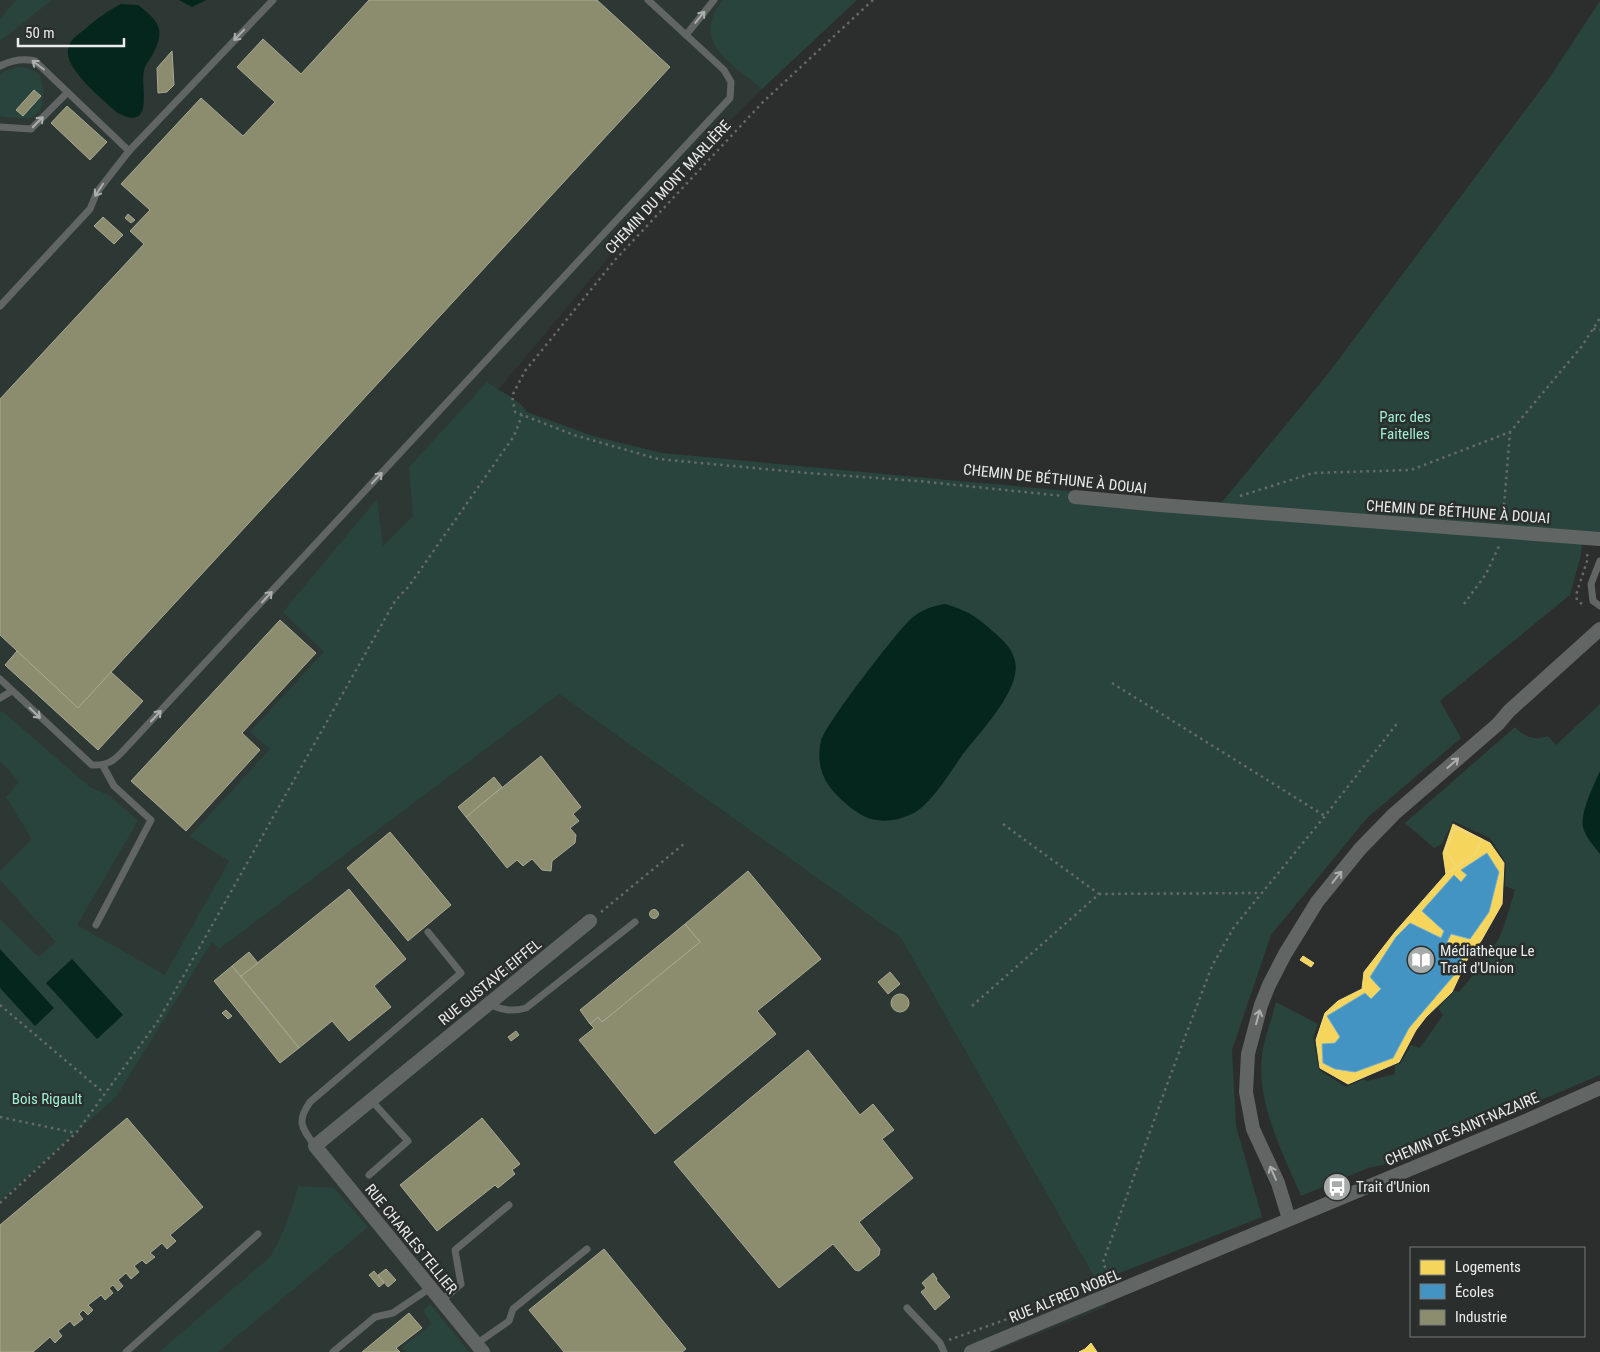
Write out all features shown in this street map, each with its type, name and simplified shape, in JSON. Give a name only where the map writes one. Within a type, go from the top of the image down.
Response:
[{"type":"street","name":"CHEMIN DE BÉTHUNE À DOUAI","points":[[1074,497],[1600,539]]},
{"type":"street","points":[[1289,1219],[1278,1183],[1253,1129],[1246,1092],[1248,1054],[1261,1005],[1284,954],[1317,902],[1360,850],[1394,814],[1498,724],[1509,711],[1600,629]]},
{"type":"street","name":"RUE GUSTAVE EIFFEL","points":[[314,1146],[590,921]]},
{"type":"street","name":"CHEMIN DE SAINT-NAZAIRE","points":[[1170,1270],[1520,1124],[1600,1088]]},
{"type":"street","name":"RUE CHARLES TELLIER","points":[[314,1146],[480,1348]]},
{"type":"street","name":"RUE ALFRED NOBEL","points":[[972,1352],[1170,1270]]},
{"type":"lane","points":[[0,306],[90,209],[97,192],[129,152],[273,0]]},
{"type":"lane","points":[[0,679],[92,765],[103,766],[113,761],[124,750],[730,98],[731,82],[724,70],[648,0]]},
{"type":"lane","points":[[686,35],[714,0]]},
{"type":"lane","points":[[0,66],[12,60],[25,59],[35,61],[129,152]]},
{"type":"lane","points":[[0,127],[31,129],[67,93]]},
{"type":"lane","points":[[1600,561],[1591,584],[1593,600],[1600,606]]},
{"type":"lane","points":[[0,698],[12,690]]},
{"type":"lane","points":[[96,925],[151,820],[114,786],[103,766]]},
{"type":"lane","points":[[489,1004],[512,1011],[526,1008],[635,922]]},
{"type":"lane","points":[[314,1146],[303,1130],[301,1121],[303,1111],[310,1102],[460,973],[428,932]]},
{"type":"lane","points":[[369,1175],[408,1141],[371,1100]]},
{"type":"lane","points":[[441,1301],[461,1284],[455,1250],[509,1205]]},
{"type":"lane","points":[[126,1352],[258,1234]]},
{"type":"lane","points":[[480,1348],[509,1321],[513,1308],[587,1249]]},
{"type":"lane","points":[[333,1352],[375,1317],[393,1313],[430,1288]]},
{"type":"lane","points":[[908,1308],[940,1343],[944,1352]]},
{"type":"path","name":"CHEMIN DU MONT MARLIÈRE","points":[[514,412],[512,396],[525,371],[615,260],[763,102],[873,0]]},
{"type":"path","points":[[1221,510],[1226,502],[1234,498],[1313,473],[1411,470],[1510,432],[1582,346],[1600,318]]},
{"type":"path","points":[[1593,329],[1600,330]]},
{"type":"path","name":"CHEMIN DE BÉTHUNE À DOUAI","points":[[514,412],[574,435],[658,458],[1074,497]]},
{"type":"path","points":[[0,1203],[76,1133],[158,1021],[394,601],[409,586],[514,436],[522,415]]},
{"type":"path","points":[[1464,604],[1486,574],[1499,545],[1510,432]]},
{"type":"path","points":[[1112,683],[1326,816]]},
{"type":"path","points":[[1116,1293],[1103,1262],[1212,966],[1234,927],[1260,893],[1326,816],[1399,721]]},
{"type":"path","points":[[1003,824],[1099,894],[1260,893]]},
{"type":"path","points":[[590,921],[685,843]]},
{"type":"path","points":[[972,1006],[1099,894]]},
{"type":"path","points":[[0,1005],[104,1093]]},
{"type":"path","points":[[0,1014],[5,1010]]},
{"type":"path","points":[[0,1118],[76,1133]]},
{"type":"shaded area","points":[[0,0],[857,0],[773,78],[688,162],[498,390],[395,577],[901,938],[1097,1282],[1106,1307],[994,1352],[0,1352],[0,1201],[116,1097],[0,994]]},
{"type":"shaded area","points":[[179,0],[206,0],[192,7]]},
{"type":"shaded area","points":[[121,4],[138,5],[156,22],[160,33],[156,47],[144,70],[143,106],[141,113],[137,117],[129,117],[116,112],[78,74],[68,57],[70,43],[75,37],[102,15]]},
{"type":"shaded area","points":[[945,604],[972,615],[1005,643],[1015,661],[1012,684],[998,710],[926,804],[912,814],[897,819],[882,821],[868,818],[845,803],[826,781],[820,763],[821,741],[848,698],[905,625],[921,612]]},
{"type":"shaded area","points":[[1600,771],[1600,854],[1586,834],[1583,821],[1588,799]]},
{"type":"shaded area","points":[[0,949],[54,1008],[35,1026],[0,988]]},
{"type":"shaded area","points":[[72,959],[123,1015],[97,1039],[46,983]]},
{"type":"green space","points":[[16,0],[52,0],[0,41],[0,19]]},
{"type":"green space","points":[[723,0],[857,0],[762,89],[728,60],[718,50],[712,40],[711,28],[714,15]]},
{"type":"green space","points":[[1600,1],[1600,532],[1583,531],[1581,555],[1570,595],[1440,701],[1461,738],[1367,818],[1271,935],[1232,1050],[1236,1126],[1262,1217],[1097,1282],[901,938],[559,694],[219,949],[212,942],[116,1097],[0,1201],[0,919],[39,957],[56,942],[0,880],[0,871],[32,839],[6,797],[19,782],[0,761],[0,712],[2,711],[90,787],[110,796],[138,821],[77,925],[165,975],[229,861],[190,836],[270,749],[250,732],[324,652],[283,612],[377,499],[383,546],[413,516],[409,467],[487,382],[514,399],[527,412],[593,436],[662,453],[1159,499],[1222,502],[1327,375],[1548,80]]},
{"type":"green space","points":[[18,67],[28,68],[39,74],[43,100],[39,112],[28,118],[0,116],[0,75],[5,71]]},
{"type":"green space","points":[[1600,704],[1600,1075],[1392,1163],[1368,1168],[1301,1196],[1272,1127],[1263,1091],[1262,1055],[1276,1002],[1318,1024],[1313,1037],[1319,1070],[1346,1087],[1364,1079],[1367,1081],[1395,1074],[1395,1065],[1400,1064],[1411,1045],[1420,1048],[1443,1015],[1438,1008],[1454,991],[1459,992],[1490,952],[1499,938],[1515,890],[1505,886],[1506,863],[1490,838],[1453,821],[1442,844],[1434,848],[1405,823],[1515,727],[1530,737],[1548,736],[1556,745]]},
{"type":"green space","points":[[298,1186],[334,1188],[368,1227],[218,1352],[159,1352],[270,1257],[287,1223]]},
{"type":"green space","points":[[430,1304],[469,1352],[406,1352],[402,1347],[432,1324],[423,1311]]},
{"type":"building: Logements","points":[[1453,824],[1482,839],[1455,828],[1446,851],[1457,867],[1446,874],[1443,853]]},
{"type":"building: Logements","points":[[1455,828],[1482,839],[1475,854],[1457,867],[1446,851]]},
{"type":"building: Logements","points":[[1482,839],[1490,843],[1504,863],[1502,904],[1481,941],[1468,958],[1452,992],[1426,1017],[1416,1030],[1399,1062],[1348,1084],[1320,1068],[1316,1040],[1325,1013],[1338,1001],[1362,989],[1364,972],[1395,932],[1446,874],[1475,854]],"holes":[[[1487,853],[1499,872],[1489,912],[1470,939],[1451,934],[1447,942],[1462,953],[1461,967],[1409,1028],[1393,1058],[1355,1072],[1335,1069],[1323,1063],[1322,1044],[1335,1043],[1340,1037],[1327,1016],[1365,993],[1371,999],[1381,989],[1370,977],[1396,937],[1410,923],[1441,938],[1444,931],[1422,911],[1454,875],[1461,882],[1467,875],[1461,870]]]},
{"type":"building: Logements","points":[[1303,956],[1314,963],[1311,967],[1300,960]]},
{"type":"building: Logements","points":[[1091,1343],[1097,1352],[1079,1352],[1085,1349]]},
{"type":"building: Écoles","name":"Médiathèque Le Trait d'Union","points":[[1487,853],[1499,872],[1489,912],[1470,939],[1451,934],[1447,942],[1462,953],[1461,967],[1409,1028],[1393,1058],[1355,1072],[1335,1069],[1323,1063],[1322,1044],[1335,1043],[1340,1037],[1327,1016],[1365,993],[1371,999],[1381,989],[1370,977],[1396,937],[1410,923],[1441,938],[1444,931],[1422,911],[1454,875],[1461,882],[1467,875],[1461,870]]},
{"type":"building: Industrie","points":[[369,0],[597,0],[670,67],[78,708],[0,635],[0,399],[144,244],[130,231],[150,210],[121,184],[201,98],[243,136],[275,102],[237,67],[263,39],[301,74]]},
{"type":"building: Industrie","points":[[172,51],[174,85],[167,92],[158,93],[157,68]]},
{"type":"building: Industrie","points":[[34,90],[41,96],[23,116],[16,110]]},
{"type":"building: Industrie","points":[[67,106],[107,142],[90,160],[51,123]]},
{"type":"building: Industrie","points":[[128,214],[135,220],[131,223],[125,218]]},
{"type":"building: Industrie","points":[[103,217],[123,235],[114,244],[94,226]]},
{"type":"building: Industrie","points":[[280,620],[316,653],[242,733],[260,750],[186,831],[131,781]]},
{"type":"building: Industrie","points":[[17,651],[78,708],[111,672],[143,701],[98,750],[5,665]]},
{"type":"building: Industrie","points":[[541,756],[581,807],[573,814],[579,821],[570,828],[576,835],[575,843],[552,861],[551,871],[542,870],[532,859],[523,866],[517,860],[507,868],[466,817]]},
{"type":"building: Industrie","points":[[494,777],[502,787],[466,817],[458,807]]},
{"type":"building: Industrie","points":[[390,832],[451,905],[408,941],[347,868]]},
{"type":"building: Industrie","points":[[748,871],[821,959],[757,1011],[776,1034],[655,1134],[579,1040],[594,1028],[590,1024],[598,1017],[602,1022],[700,942],[685,924]]},
{"type":"building: Industrie","points":[[349,889],[406,959],[374,986],[391,1007],[349,1041],[332,1021],[299,1048],[241,976]]},
{"type":"building: Industrie","points":[[654,910],[658,914],[654,918],[650,914]]},
{"type":"building: Industrie","points":[[685,924],[700,942],[602,1022],[598,1017],[590,1024],[580,1010]]},
{"type":"building: Industrie","points":[[249,952],[258,963],[241,976],[232,966]]},
{"type":"building: Industrie","points":[[508,965],[513,970],[506,976],[502,971]]},
{"type":"building: Industrie","points":[[232,966],[299,1048],[280,1063],[214,981]]},
{"type":"building: Industrie","points":[[890,972],[900,984],[888,994],[878,982]]},
{"type":"building: Industrie","points":[[900,994],[906,997],[909,1003],[906,1009],[900,1012],[894,1009],[891,1003],[894,997]]},
{"type":"building: Industrie","points":[[226,1010],[232,1016],[228,1019],[222,1013]]},
{"type":"building: Industrie","points":[[516,1031],[519,1035],[511,1041],[508,1037]]},
{"type":"building: Industrie","points":[[808,1050],[860,1115],[873,1104],[894,1130],[882,1139],[913,1178],[859,1222],[880,1249],[879,1255],[859,1271],[855,1270],[833,1244],[779,1288],[674,1162]]},
{"type":"building: Industrie","points":[[127,1118],[203,1207],[170,1235],[176,1241],[167,1249],[162,1243],[150,1253],[155,1257],[146,1264],[142,1260],[134,1266],[139,1272],[131,1279],[126,1273],[118,1280],[123,1286],[118,1291],[113,1285],[109,1288],[113,1293],[105,1300],[101,1295],[88,1305],[93,1310],[88,1315],[83,1310],[79,1314],[83,1319],[74,1326],[70,1321],[58,1331],[62,1336],[55,1343],[50,1337],[33,1352],[0,1352],[0,1225]]},
{"type":"building: Industrie","points":[[482,1118],[520,1164],[512,1170],[515,1174],[498,1188],[495,1185],[437,1231],[400,1185]]},
{"type":"building: Industrie","points":[[604,1249],[686,1349],[682,1352],[564,1352],[529,1310]]},
{"type":"building: Industrie","points":[[386,1269],[396,1280],[388,1287],[378,1275]]},
{"type":"building: Industrie","points":[[374,1271],[384,1283],[379,1287],[369,1275]]},
{"type":"building: Industrie","points":[[933,1273],[936,1280],[950,1297],[935,1310],[921,1292],[926,1288],[922,1283]]},
{"type":"building: Industrie","points":[[409,1313],[422,1328],[396,1348],[400,1352],[362,1352]]},
{"type":"place","name":"Médiathèque Le Trait d'Union","points":[[1421,960]]},
{"type":"place","name":"Trait d'Union","points":[[1337,1187]]},
{"type":"park label","name":"Parc des Faitelles","points":[[1405,426]]},
{"type":"park label","name":"Bois Rigault","points":[[47,1099]]}]
